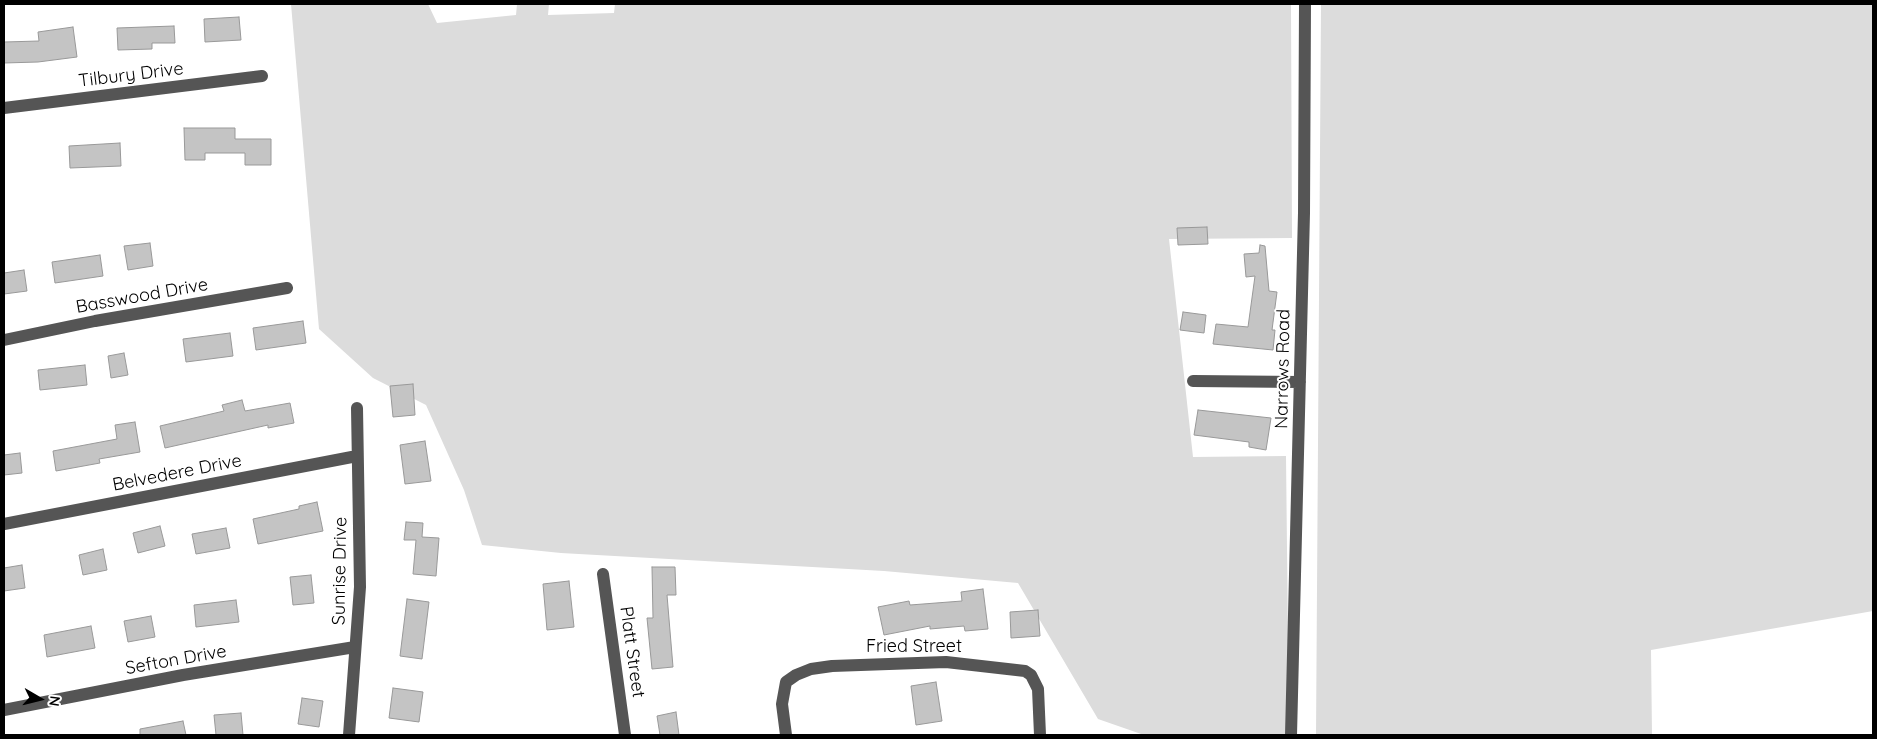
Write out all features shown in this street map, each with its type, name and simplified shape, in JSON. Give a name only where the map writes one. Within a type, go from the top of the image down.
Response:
[{"type":"street","name":"Narrows Road","points":[[1291,735],[1300,382],[1305,4]]},
{"type":"street","name":"Tilbury Drive","points":[[4,108],[262,76]]},
{"type":"street","name":"Basswood Drive","points":[[4,340],[96,321],[288,288]]},
{"type":"street","points":[[1193,381],[1300,382]]},
{"type":"street","name":"Sunrise Drive","points":[[349,735],[360,554],[357,408]]},
{"type":"street","name":"Belvedere Drive","points":[[4,524],[357,456]]},
{"type":"street","name":"Platt Street","points":[[603,574],[625,735]]},
{"type":"street","name":"Sefton Drive","points":[[4,710],[183,675],[355,647]]},
{"type":"street","name":"Fried Street","points":[[786,735],[782,704],[786,682],[811,669],[832,666],[946,662],[1025,671],[1031,675],[1038,688],[1040,735]]},
{"type":"shaded area","points":[[291,4],[428,4],[437,23],[516,15],[517,4],[549,4],[548,15],[614,13],[615,4],[1291,4],[1292,238],[1169,239],[1193,457],[1286,456],[1289,735],[1144,735],[1098,719],[1018,583],[884,571],[561,553],[482,545],[464,490],[426,405],[373,378],[319,329]]},
{"type":"shaded area","points":[[1321,4],[1873,4],[1873,611],[1651,650],[1652,735],[1316,735]]},
{"type":"building","points":[[239,17],[241,40],[205,42],[204,19]]},
{"type":"building","points":[[174,26],[175,43],[152,43],[152,49],[118,50],[117,28]]},
{"type":"building","points":[[73,27],[77,57],[38,62],[4,63],[4,42],[39,41],[38,32]]},
{"type":"building","points":[[184,128],[235,128],[235,139],[271,139],[271,165],[245,165],[245,153],[205,153],[205,160],[185,160]]},
{"type":"building","points":[[120,143],[121,166],[70,168],[69,146]]},
{"type":"building","points":[[1207,227],[1208,244],[1178,245],[1177,228]]},
{"type":"building","points":[[150,243],[153,266],[128,270],[124,246]]},
{"type":"building","points":[[1260,245],[1265,246],[1269,291],[1277,292],[1272,330],[1275,330],[1273,350],[1213,344],[1216,324],[1248,327],[1255,276],[1246,277],[1244,254],[1259,253]]},
{"type":"building","points":[[100,255],[103,276],[55,283],[52,262]]},
{"type":"building","points":[[24,270],[27,291],[4,294],[4,273]]},
{"type":"building","points":[[1183,312],[1206,315],[1204,333],[1180,330]]},
{"type":"building","points":[[303,321],[306,343],[256,350],[253,328]]},
{"type":"building","points":[[230,333],[233,356],[186,362],[183,339]]},
{"type":"building","points":[[124,353],[128,375],[111,378],[108,356]]},
{"type":"building","points":[[85,365],[87,385],[40,390],[38,370]]},
{"type":"building","points":[[413,384],[415,415],[393,417],[390,386]]},
{"type":"building","points":[[242,400],[245,411],[290,403],[294,423],[268,428],[268,425],[165,448],[160,426],[224,411],[222,405]]},
{"type":"building","points":[[1198,410],[1271,418],[1266,450],[1249,447],[1249,442],[1194,435]]},
{"type":"building","points":[[135,422],[140,452],[99,459],[100,463],[56,471],[53,451],[117,439],[115,425]]},
{"type":"building","points":[[425,441],[431,481],[405,484],[400,445]]},
{"type":"building","points":[[20,453],[22,473],[4,475],[4,455]]},
{"type":"building","points":[[317,502],[323,531],[258,544],[253,519],[299,509],[299,506]]},
{"type":"building","points":[[406,522],[423,523],[422,537],[439,538],[436,576],[413,574],[416,540],[404,540]]},
{"type":"building","points":[[160,526],[165,546],[138,553],[133,533]]},
{"type":"building","points":[[226,528],[230,548],[196,554],[192,534]]},
{"type":"building","points":[[103,549],[107,570],[83,575],[79,555]]},
{"type":"building","points":[[22,565],[25,588],[4,591],[4,568]]},
{"type":"building","points":[[652,567],[675,567],[676,595],[667,595],[673,667],[652,669],[647,618],[653,618]]},
{"type":"building","points":[[311,575],[314,603],[293,605],[290,577]]},
{"type":"building","points":[[569,581],[574,627],[547,630],[543,584]]},
{"type":"building","points":[[983,589],[988,629],[965,631],[964,626],[930,629],[930,626],[884,635],[878,607],[909,601],[910,605],[962,601],[961,592]]},
{"type":"building","points":[[407,599],[429,602],[422,659],[400,656]]},
{"type":"building","points":[[236,600],[239,622],[196,627],[194,605]]},
{"type":"building","points":[[1038,610],[1040,636],[1011,638],[1010,612]]},
{"type":"building","points":[[151,616],[155,637],[128,642],[124,621]]},
{"type":"building","points":[[91,626],[95,648],[47,657],[44,635]]},
{"type":"building","points":[[936,682],[942,721],[916,725],[911,686]]},
{"type":"building","points":[[393,688],[423,692],[419,722],[389,718]]},
{"type":"building","points":[[302,698],[323,701],[319,727],[298,724]]},
{"type":"building","points":[[676,712],[679,735],[660,735],[657,716]]},
{"type":"building","points":[[241,713],[243,735],[216,735],[214,715]]},
{"type":"building","points":[[183,721],[186,735],[140,735],[140,729]]}]
